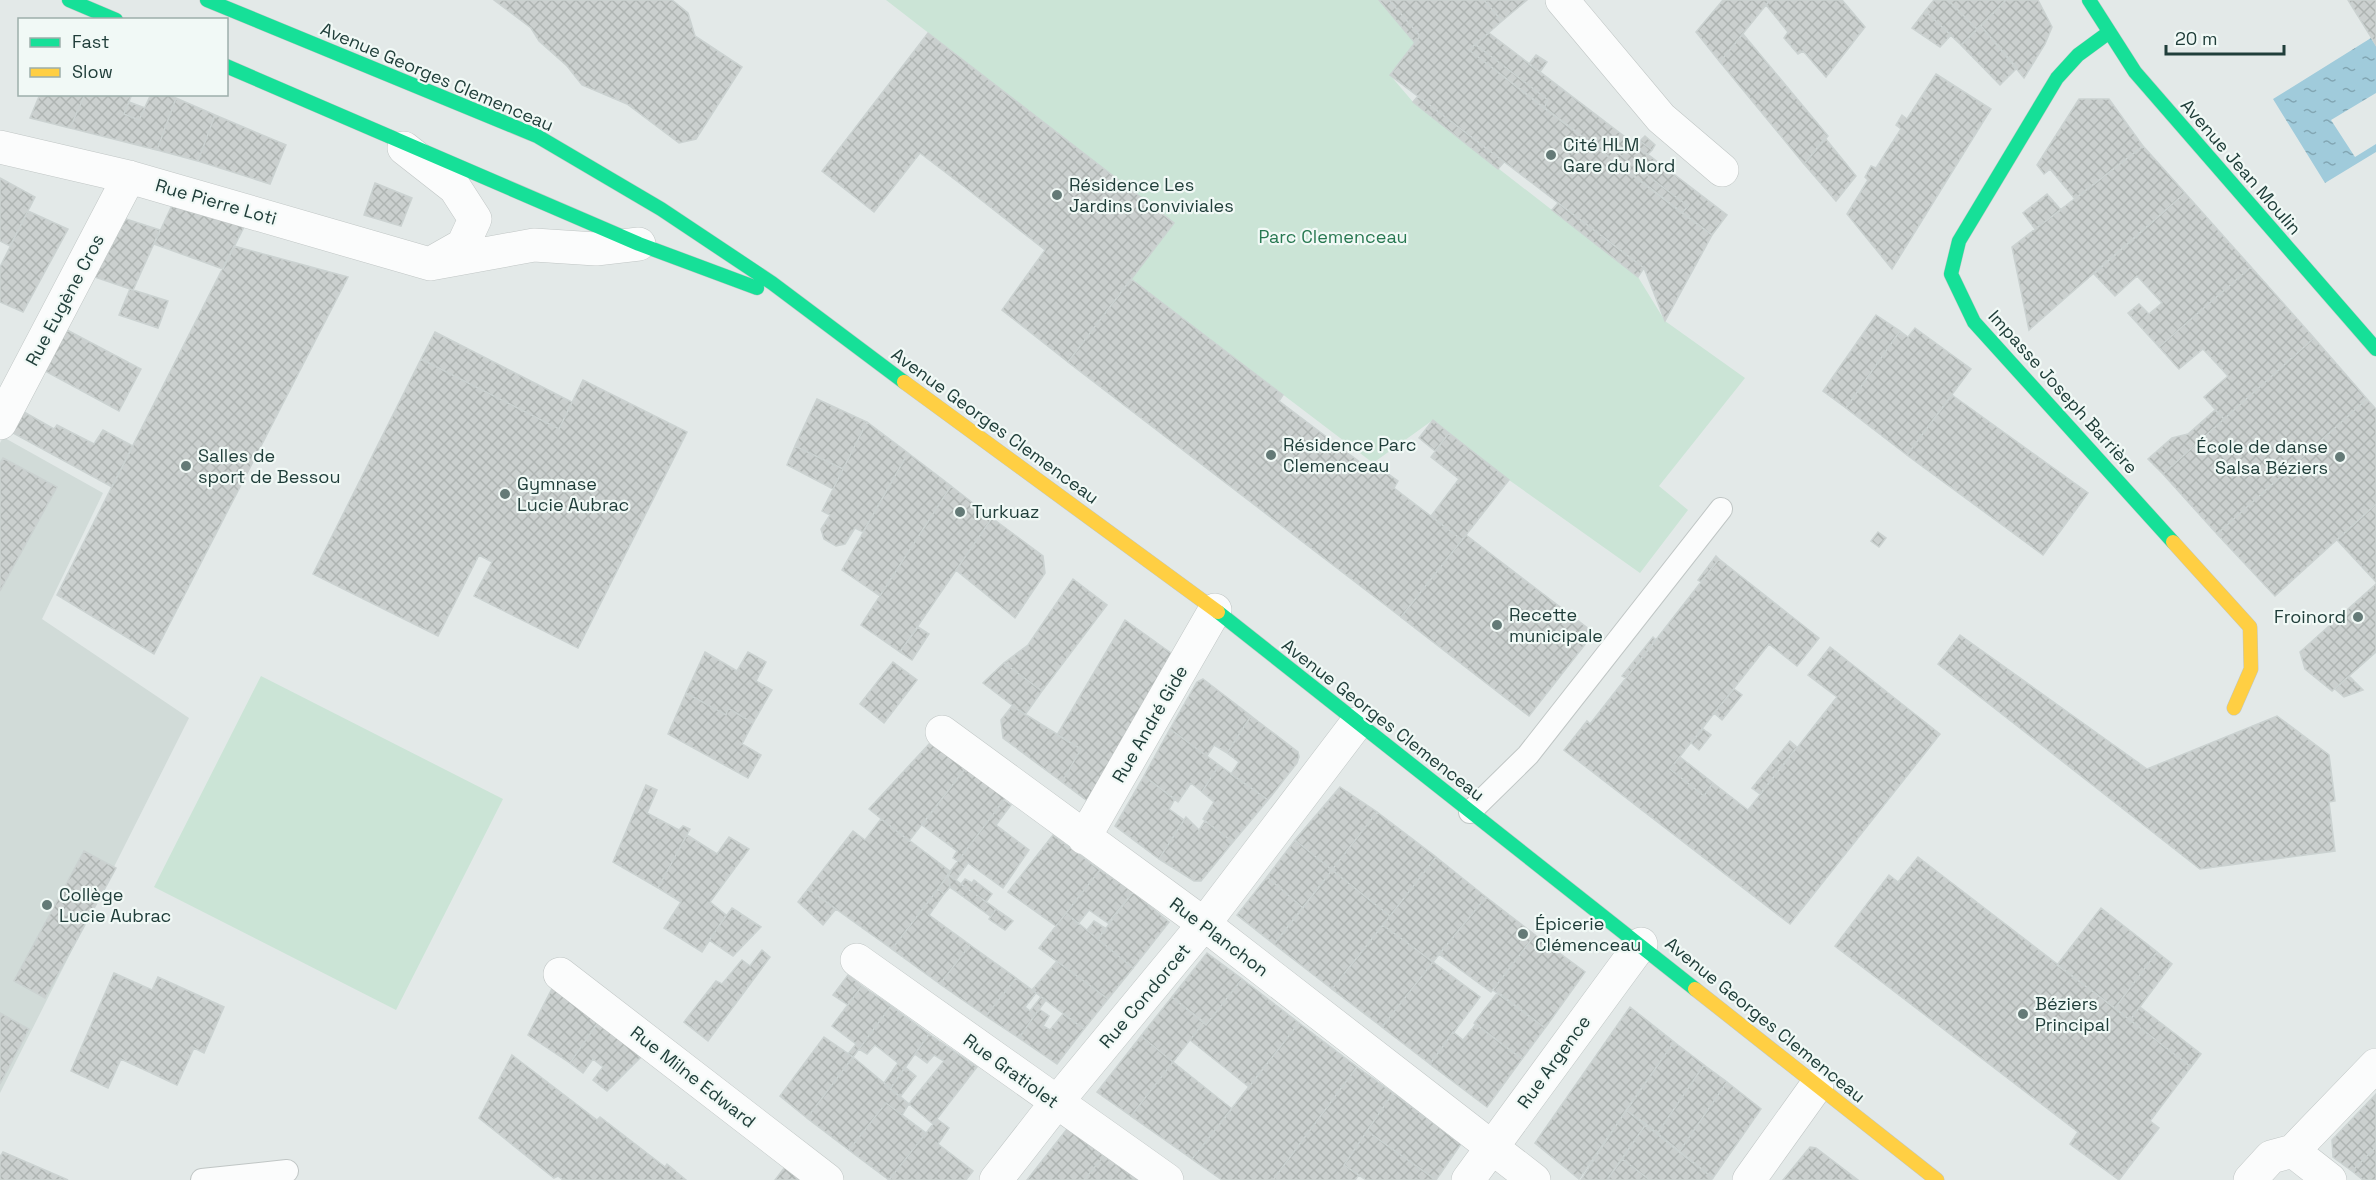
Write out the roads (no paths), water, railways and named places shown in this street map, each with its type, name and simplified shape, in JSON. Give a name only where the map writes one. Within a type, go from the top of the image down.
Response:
[{"type":"main road","points":[[69,0],[111,18]]},
{"type":"main road","name":"Avenue Georges Clemenceau","points":[[207,0],[537,136],[661,209],[772,284],[1215,610],[1356,724],[1641,944],[1937,1180]]},
{"type":"main road","name":"Avenue Jean Moulin","points":[[2089,0],[2108,33],[2136,72],[2376,349]]},
{"type":"main road","name":"Impasse Joseph Barrière","points":[[2108,33],[2078,55],[2057,78],[1959,241],[1952,273],[1974,322],[2250,627],[2251,669],[2234,708]]},
{"type":"main road","name":"Avenue Georges Clemenceau","points":[[228,67],[639,244],[795,303]]},
{"type":"street","points":[[1562,0],[1661,118],[1722,170]]},
{"type":"street","points":[[383,133],[455,188],[475,219],[463,244],[430,264]]},
{"type":"street","name":"Rue Pierre Loti","points":[[0,147],[129,177],[430,264],[534,245],[596,249],[639,244]]},
{"type":"street","name":"Rue Eugène Cros","points":[[0,423],[129,177]]},
{"type":"street","name":"Rue André Gide","points":[[1084,837],[1215,610]]},
{"type":"street","name":"Rue Condorcet","points":[[996,1180],[1056,1103],[1204,924],[1356,724]]},
{"type":"street","name":"Rue Planchon","points":[[942,732],[1204,924],[1534,1180]]},
{"type":"street","name":"Rue Argence","points":[[1468,1180],[1641,944]]},
{"type":"street","name":"Rue Gratiolet","points":[[857,960],[1167,1180]]},
{"type":"street","name":"Rue Milne Edward","points":[[560,974],[827,1180]]},
{"type":"street","points":[[2250,1180],[2271,1157],[2293,1151],[2376,1065]]},
{"type":"street","points":[[1749,1180],[1817,1085]]},
{"type":"street","points":[[2293,1151],[2330,1180]]},
{"type":"lane","points":[[1470,812],[1527,755],[1721,509]]},
{"type":"lane","points":[[202,1180],[287,1171]]},
{"type":"water","points":[[2371,38],[2376,46],[2376,93],[2331,120],[2355,157],[2376,144],[2376,152],[2325,183],[2273,99]]},
{"type":"place","name":"Cité HLM Gare du Nord","points":[[1551,155]]},
{"type":"place","name":"Résidence Les Jardins Conviviales","points":[[1057,195]]},
{"type":"place","name":"Résidence Parc Clemenceau","points":[[1271,455]]},
{"type":"place","name":"École de danse Salsa Béziers","points":[[2340,457]]},
{"type":"place","name":"Salles de sport de Bessou","points":[[186,466]]},
{"type":"place","name":"Gymnase Lucie Aubrac","points":[[505,494]]},
{"type":"place","name":"Turkuaz","points":[[960,512]]},
{"type":"place","name":"Froinord","points":[[2358,617]]},
{"type":"place","name":"Recette municipale","points":[[1497,625]]},
{"type":"place","name":"Collège Lucie Aubrac","points":[[47,905]]},
{"type":"place","name":"Épicerie Clémenceau","points":[[1523,934]]},
{"type":"place","name":"Béziers Principal","points":[[2023,1014]]},
{"type":"park label","name":"Parc Clemenceau","points":[[1333,237]]}]
